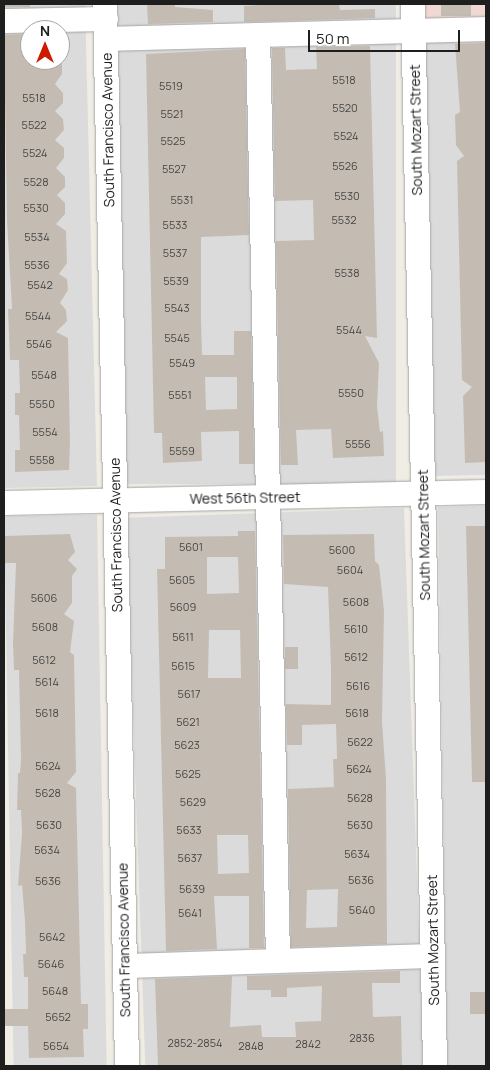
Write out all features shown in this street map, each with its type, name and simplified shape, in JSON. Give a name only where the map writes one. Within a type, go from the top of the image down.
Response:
[{"type":"street","name":"South Mozart Street","points":[[413,4],[435,1066]]},
{"type":"street","points":[[4,21],[106,21],[258,35],[486,29]]},
{"type":"street","name":"South Francisco Avenue","points":[[106,21],[127,1066]]},
{"type":"street","points":[[258,35],[278,960]]},
{"type":"street","name":"West 56th Street","points":[[4,503],[486,492]]},
{"type":"street","points":[[125,966],[433,956]]},
{"type":"shaded area","points":[[4,4],[85,4],[97,486],[4,488]]},
{"type":"shaded area","points":[[114,4],[396,4],[396,484],[114,484]]},
{"type":"shaded area","points":[[424,4],[486,4],[486,31],[424,31]]},
{"type":"shaded area","points":[[486,29],[486,475],[434,476],[424,31]]},
{"type":"shaded area","points":[[486,506],[486,1066],[447,1066],[438,507]]},
{"type":"shaded area","points":[[404,508],[423,1066],[145,1066],[126,518]]},
{"type":"shaded area","points":[[97,515],[107,1066],[14,1066],[4,517]]},
{"type":"building","points":[[4,4],[30,4],[30,7],[4,7]]},
{"type":"building","points":[[147,4],[175,4],[175,7],[213,10],[213,22],[148,24]]},
{"type":"building","points":[[339,4],[340,10],[375,9],[375,18],[244,22],[244,6]]},
{"type":"building","points":[[441,4],[471,4],[471,16],[441,16]]},
{"type":"building","points":[[20,34],[20,70],[62,70],[62,74],[55,84],[63,93],[63,103],[55,111],[63,119],[64,130],[55,140],[64,148],[64,158],[56,168],[65,177],[65,187],[57,195],[65,203],[65,214],[56,224],[66,231],[67,263],[59,274],[67,279],[68,290],[60,303],[66,310],[67,321],[56,332],[68,338],[69,470],[15,472],[15,450],[20,450],[19,415],[15,415],[15,393],[20,393],[19,360],[10,360],[8,309],[12,309],[7,220],[4,35]]},
{"type":"building","points":[[486,43],[486,462],[465,463],[463,396],[472,387],[462,380],[457,161],[464,156],[456,145],[455,115],[460,112],[455,44]]},
{"type":"building","points":[[370,46],[377,338],[365,336],[379,363],[377,406],[380,432],[383,431],[384,456],[333,458],[331,429],[296,430],[298,465],[281,465],[276,241],[314,240],[313,200],[275,201],[272,48],[285,48],[286,70],[317,69],[316,47]]},
{"type":"building","points":[[245,49],[249,235],[201,237],[201,320],[202,355],[234,355],[234,331],[251,331],[254,464],[239,464],[239,431],[201,432],[202,461],[163,463],[162,433],[154,433],[146,54]],"holes":[[[205,377],[237,377],[237,409],[206,410]]]},
{"type":"building","points":[[466,526],[486,526],[486,782],[472,782]]},
{"type":"building","points":[[238,531],[255,531],[264,948],[249,948],[249,896],[214,896],[217,949],[166,951],[157,569],[165,569],[165,537],[238,536]],"holes":[[[207,557],[238,557],[239,593],[207,594]],[[209,630],[240,630],[241,678],[208,678]],[[217,835],[248,835],[249,873],[218,874]]]},
{"type":"building","points":[[70,534],[75,552],[68,560],[77,569],[72,576],[72,603],[64,614],[74,621],[70,652],[74,655],[76,772],[67,783],[76,788],[81,1004],[88,1004],[88,1029],[83,1029],[84,1057],[29,1058],[28,1026],[4,1026],[4,1009],[28,1009],[28,977],[24,977],[23,954],[26,954],[22,885],[18,886],[22,833],[21,810],[17,810],[18,773],[20,773],[21,760],[19,670],[14,670],[13,643],[16,563],[4,563],[4,536]]},
{"type":"building","points":[[374,534],[375,561],[379,565],[384,611],[382,722],[386,779],[387,944],[291,947],[288,789],[334,787],[333,759],[337,759],[336,724],[302,725],[302,745],[287,745],[286,704],[331,705],[331,668],[328,587],[284,584],[283,535]],"holes":[[[338,889],[337,927],[306,928],[307,890]]]},
{"type":"building","points":[[285,647],[298,647],[298,669],[285,669]]},
{"type":"building","points":[[400,971],[400,983],[372,983],[373,1017],[401,1016],[402,1066],[158,1066],[155,979],[232,976],[230,1027],[261,1025],[262,1037],[296,1037],[295,1022],[321,1021],[322,986],[287,988],[287,997],[271,997],[271,990],[247,990],[247,976]]},
{"type":"building","points":[[470,992],[486,992],[486,1014],[470,1014]]}]
